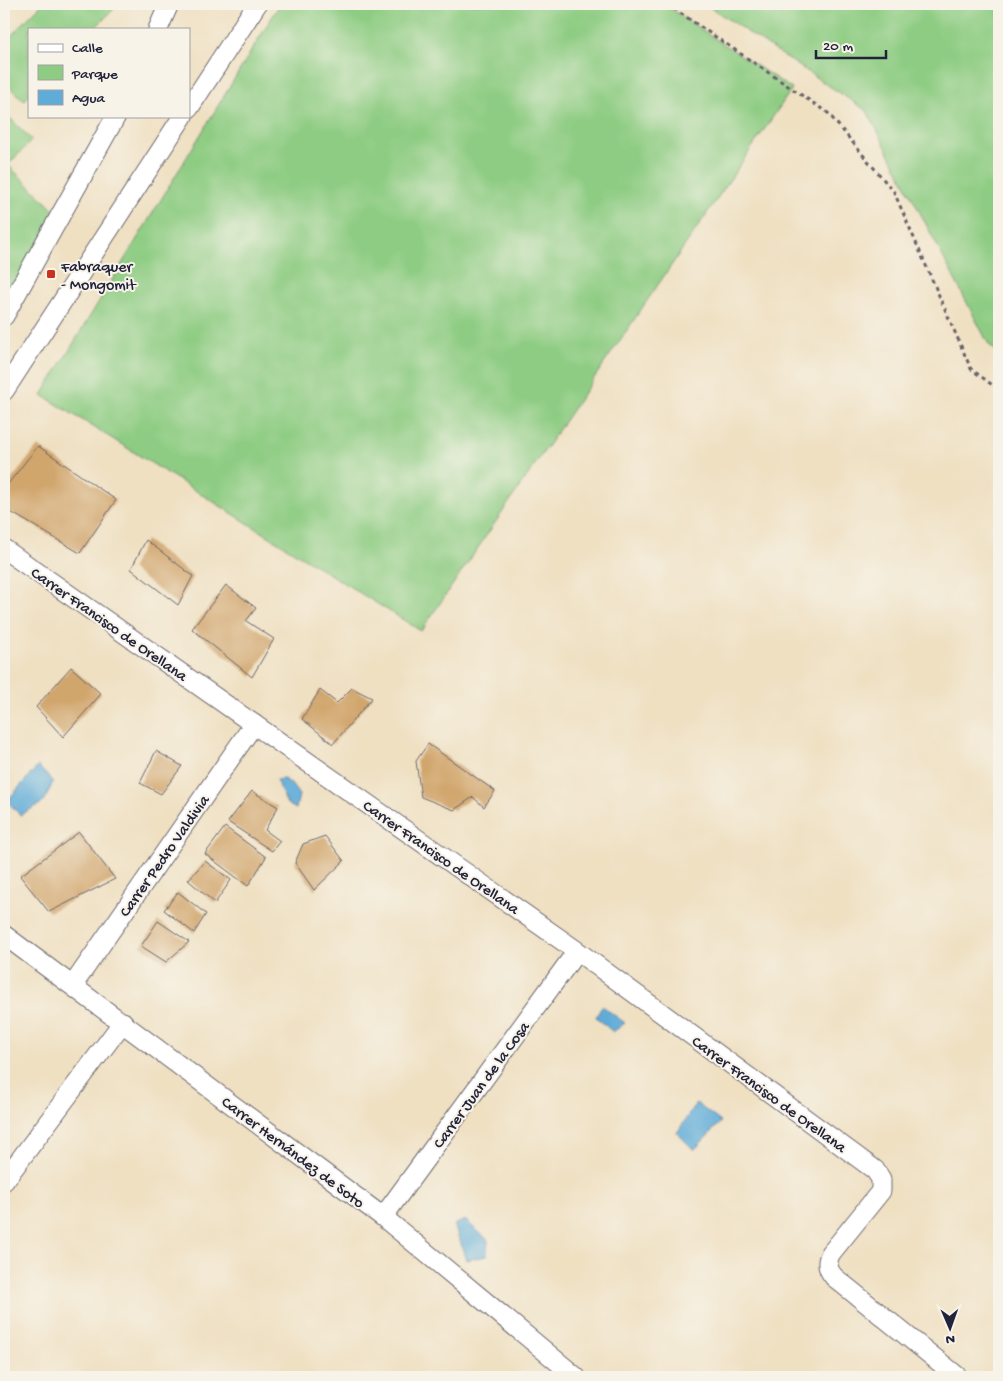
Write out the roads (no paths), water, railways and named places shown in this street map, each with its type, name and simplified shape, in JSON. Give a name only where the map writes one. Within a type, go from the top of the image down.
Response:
[{"type":"street","points":[[158,28],[169,4]]},
{"type":"street","points":[[190,106],[257,4]]},
{"type":"street","points":[[4,316],[115,118]]},
{"type":"street","points":[[4,391],[182,118]]},
{"type":"street","name":"Carrer Francisco de Orellana","points":[[4,549],[576,950],[875,1170],[881,1179],[881,1191],[831,1253],[827,1263],[828,1268],[834,1277],[958,1377]]},
{"type":"street","name":"Carrer Pedro Valdivia","points":[[73,985],[254,724]]},
{"type":"street","name":"Carrer Hernández de Soto","points":[[4,935],[383,1217],[576,1377]]},
{"type":"street","name":"Carrer Juan de la Cosa","points":[[383,1217],[576,950]]},
{"type":"street","points":[[4,1181],[123,1022]]},
{"type":"water","points":[[38,766],[53,782],[44,802],[20,815],[7,801]]},
{"type":"water","points":[[284,779],[291,784],[299,795],[296,809],[287,804],[276,780]]},
{"type":"water","points":[[602,1006],[625,1023],[613,1032],[596,1017]]},
{"type":"water","points":[[696,1103],[721,1122],[694,1150],[677,1133]]},
{"type":"water","points":[[465,1220],[488,1240],[487,1256],[467,1260],[454,1225]]},
{"type":"place","name":"Fabraquer - Mongomit","points":[[51,274]]}]
